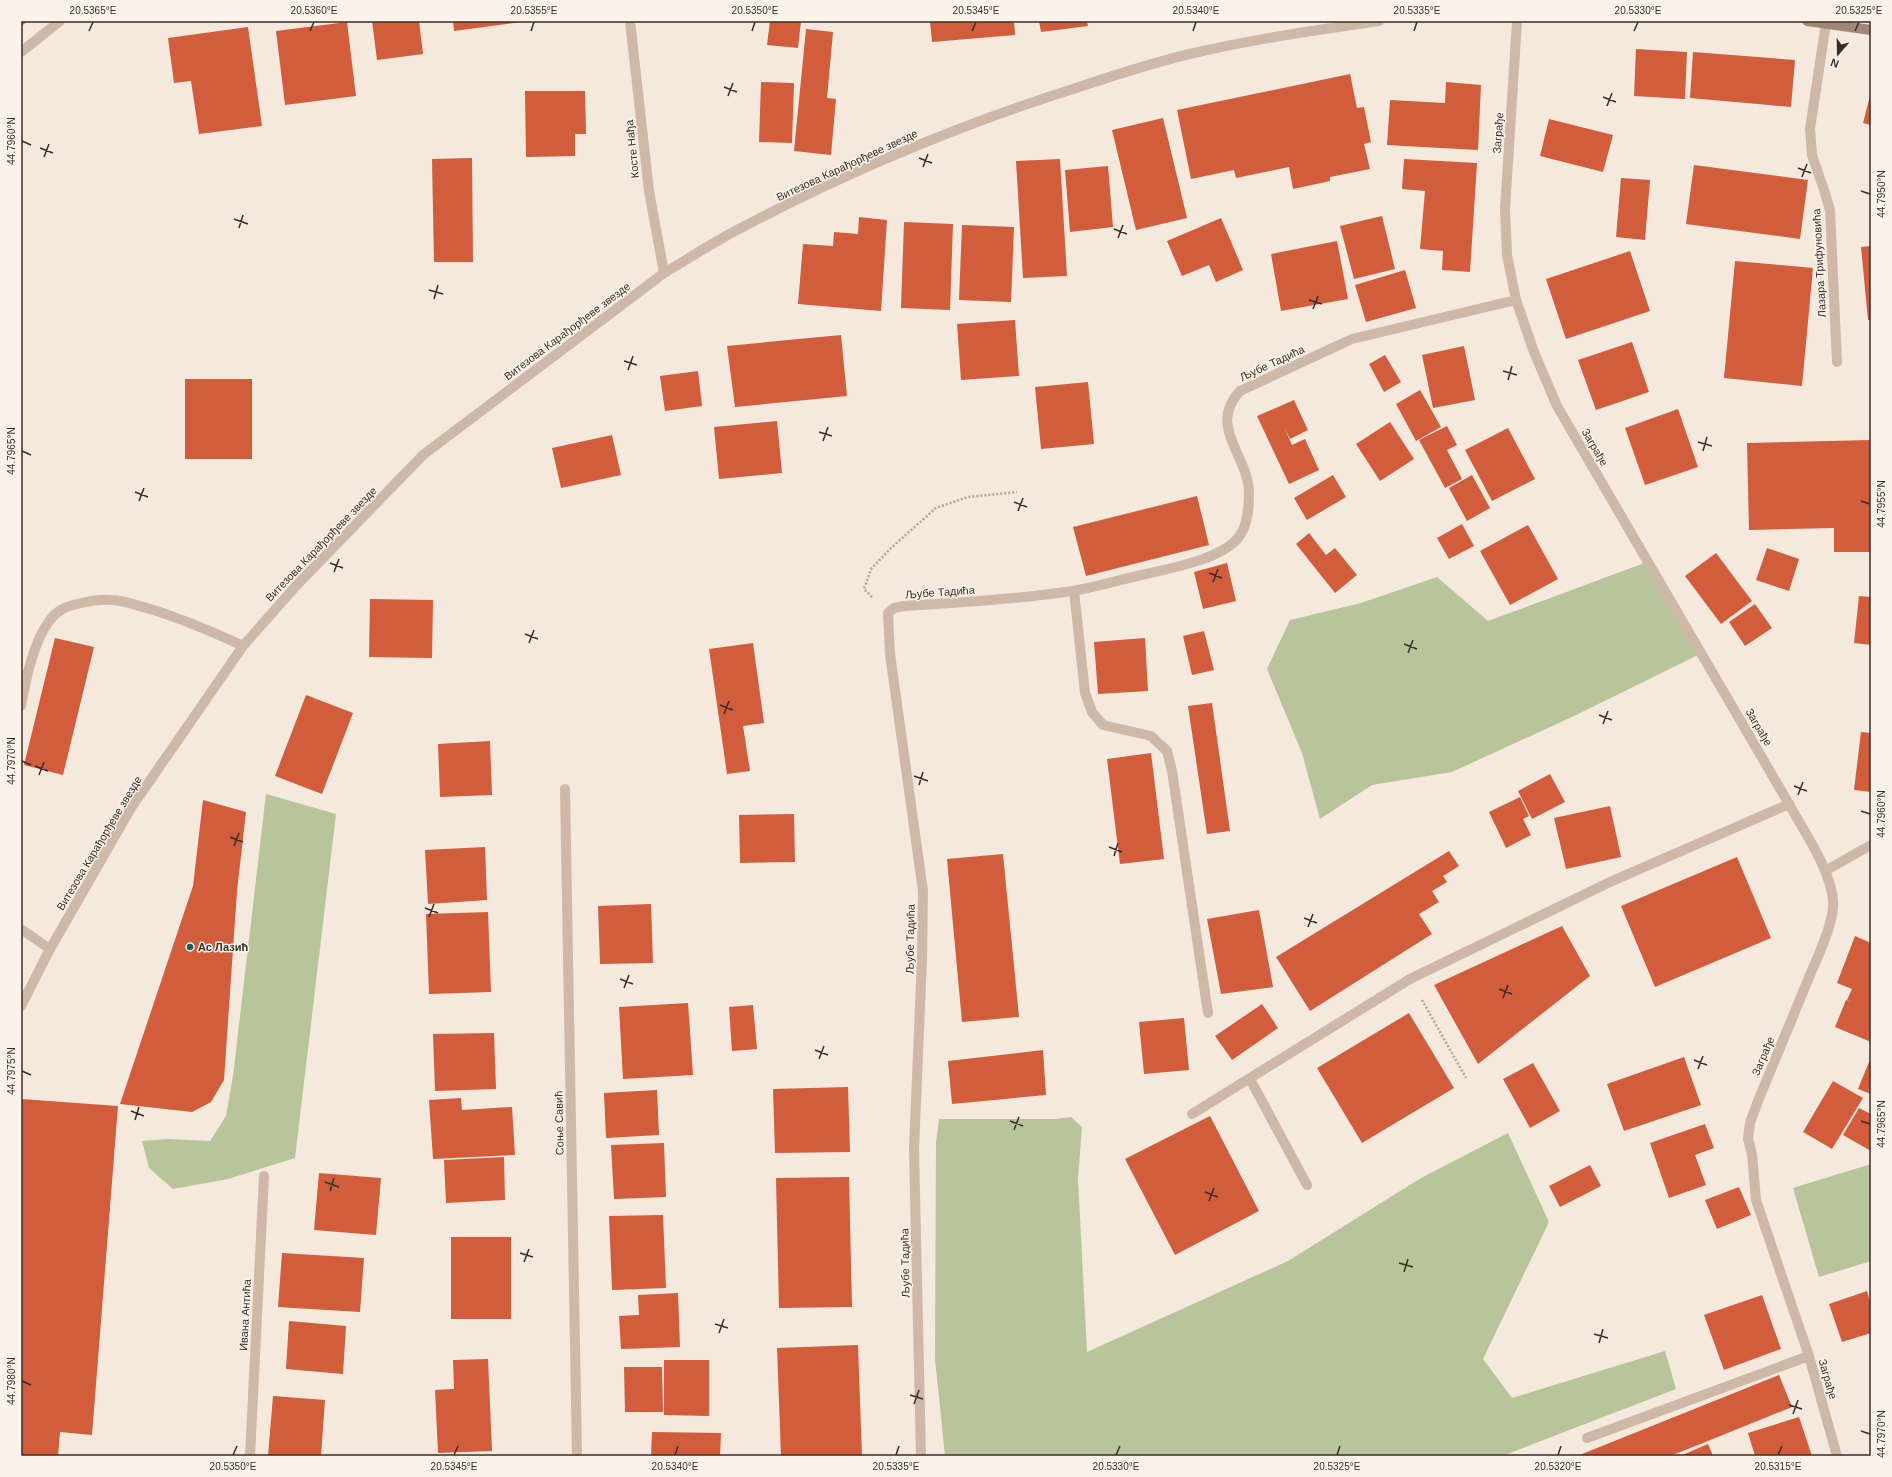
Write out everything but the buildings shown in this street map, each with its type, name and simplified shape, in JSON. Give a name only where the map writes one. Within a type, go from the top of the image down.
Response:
[{"type":"main road","points":[[1807,21],[1871,30]]},
{"type":"street","points":[[21,52],[60,21]]},
{"type":"street","name":"Косте Нађа","points":[[630,21],[649,191],[664,273]]},
{"type":"street","name":"Витезова Карађорђеве звезде","points":[[21,1006],[50,949],[131,808],[243,646],[295,587],[424,455],[664,273],[736,230],[818,191],[924,142],[1034,101],[1131,70],[1192,53],[1264,38],[1379,21]]},
{"type":"street","name":"Заграђе","points":[[1517,21],[1505,209],[1507,255],[1516,300],[1534,352],[1557,406],[1789,804],[1825,871],[1833,901],[1831,916],[1821,949],[1758,1101],[1750,1123],[1748,1139],[1752,1154],[1756,1200],[1809,1356],[1837,1456]]},
{"type":"street","name":"Лазара Трифуновића","points":[[1826,23],[1810,129],[1812,156],[1830,210],[1837,362]]},
{"type":"street","name":"Љубе Тадића","points":[[921,1456],[914,1149],[922,959],[923,891],[890,654],[888,613],[894,608],[904,606],[969,603],[1074,590],[1181,566],[1224,550],[1238,538],[1244,529],[1247,517],[1249,491],[1247,479],[1237,456],[1226,421],[1228,409],[1232,400],[1240,391],[1352,339],[1516,300]]},
{"type":"street","points":[[1074,590],[1085,693],[1092,712],[1103,725],[1151,736],[1167,751],[1172,771],[1208,1013]]},
{"type":"street","points":[[21,706],[27,678],[41,633],[50,619],[64,607],[111,600],[133,604],[173,616],[211,630],[243,646]]},
{"type":"street","name":"Соње Савић","points":[[564,789],[577,1456]]},
{"type":"street","points":[[1192,1114],[1410,979],[1610,882],[1789,804]]},
{"type":"street","points":[[1825,871],[1871,845]]},
{"type":"street","points":[[21,929],[50,949]]},
{"type":"street","points":[[1250,1079],[1307,1186]]},
{"type":"street","name":"Ивана Антића","points":[[250,1456],[264,1176]]},
{"type":"street","points":[[1587,1438],[1809,1356]]},
{"type":"path","points":[[888,613],[864,589],[871,569],[891,548],[936,508],[968,497],[1017,492]]},
{"type":"path","points":[[1410,979],[1466,1078]]},
{"type":"green space","points":[[1647,562],[1702,653],[1572,717],[1452,772],[1372,785],[1320,819],[1302,753],[1267,669],[1290,620],[1361,603],[1437,577],[1488,621]]},
{"type":"green space","points":[[266,794],[336,814],[295,1158],[228,1179],[173,1189],[149,1168],[142,1141],[168,1139],[210,1141],[226,1116],[233,1076]]},
{"type":"green space","points":[[1071,1117],[1082,1127],[1078,1179],[1087,1352],[1288,1261],[1421,1178],[1508,1133],[1549,1222],[1483,1359],[1512,1398],[1665,1351],[1676,1389],[1502,1456],[945,1456],[935,1359],[936,1143],[939,1119],[1055,1119]]},
{"type":"green space","points":[[1871,1164],[1871,1261],[1819,1277],[1793,1188]]},
{"type":"place","name":"Ас Лазић","points":[[190,947]]}]
